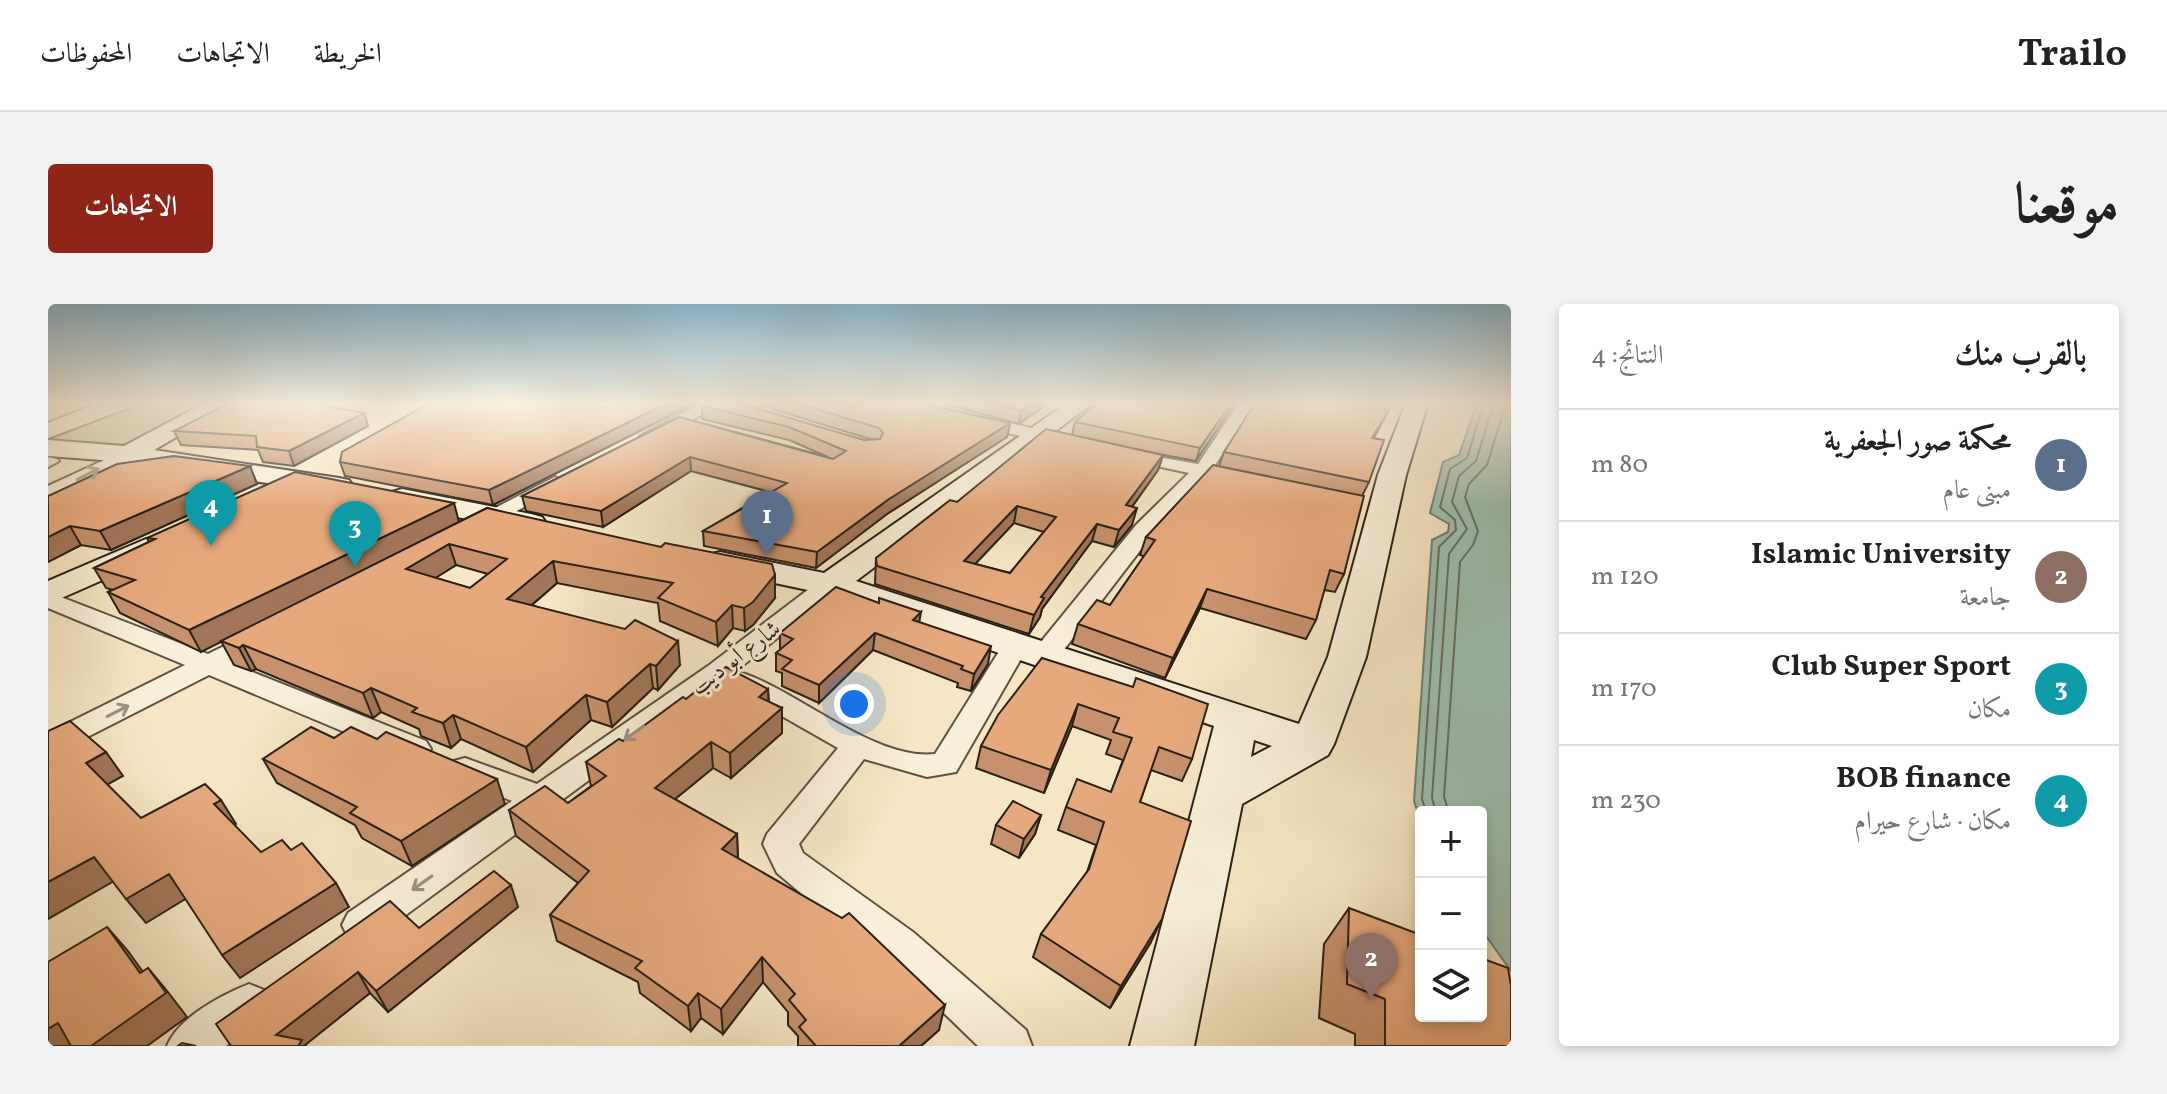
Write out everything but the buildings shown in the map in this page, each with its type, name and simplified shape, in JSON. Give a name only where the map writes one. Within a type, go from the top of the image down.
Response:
[{"type":"main road","points":[[50,449],[67,438]]},
{"type":"main road","points":[[128,454],[158,438]]},
{"type":"main road","name":"شارع أبو ديب","points":[[830,584],[1033,438]]},
{"type":"main road","points":[[1221,794],[1312,744],[1347,657],[1376,508],[1403,438]]},
{"type":"main road","points":[[50,449],[128,454],[299,478],[553,528]]},
{"type":"main road","points":[[243,504],[326,463]]},
{"type":"main road","points":[[48,597],[173,536]]},
{"type":"main road","points":[[686,555],[830,584],[1032,648],[1312,744]]},
{"type":"main road","points":[[1162,1046],[1237,719]]},
{"type":"street","points":[[628,447],[646,438]]},
{"type":"street","points":[[1043,438],[1081,445]]},
{"type":"street","points":[[718,672],[859,744],[914,766],[935,768],[945,764],[1032,648],[1203,470],[1224,438]]},
{"type":"street","points":[[1111,451],[1263,483]]},
{"type":"street","points":[[48,494],[128,454]]},
{"type":"street","points":[[452,537],[573,474]]},
{"type":"street","name":"شارع أبو ديب","points":[[333,945],[718,672],[830,584]]},
{"type":"street","points":[[48,597],[206,667],[542,799]]},
{"type":"street","points":[[48,746],[288,623]]},
{"type":"street","points":[[859,744],[785,834],[783,853],[790,863],[854,914],[899,944],[1010,1046]]},
{"type":"street","points":[[189,1046],[281,982]]},
{"type":"green space","points":[[54,438],[139,438],[121,447],[48,440]]},
{"type":"water","points":[[1465,438],[1511,438],[1511,971],[1487,937],[1487,806],[1416,806],[1414,801],[1432,540],[1448,532],[1449,524],[1430,513],[1443,462],[1459,455]]},
{"type":"place","name":"BOB finance","points":[[211,546]]},
{"type":"place","name":"محكمة صور الجعفرية","points":[[767,556]]},
{"type":"place","name":"Club Super Sport","points":[[355,567]]},
{"type":"place","name":"Islamic University","points":[[1371,999]]}]
